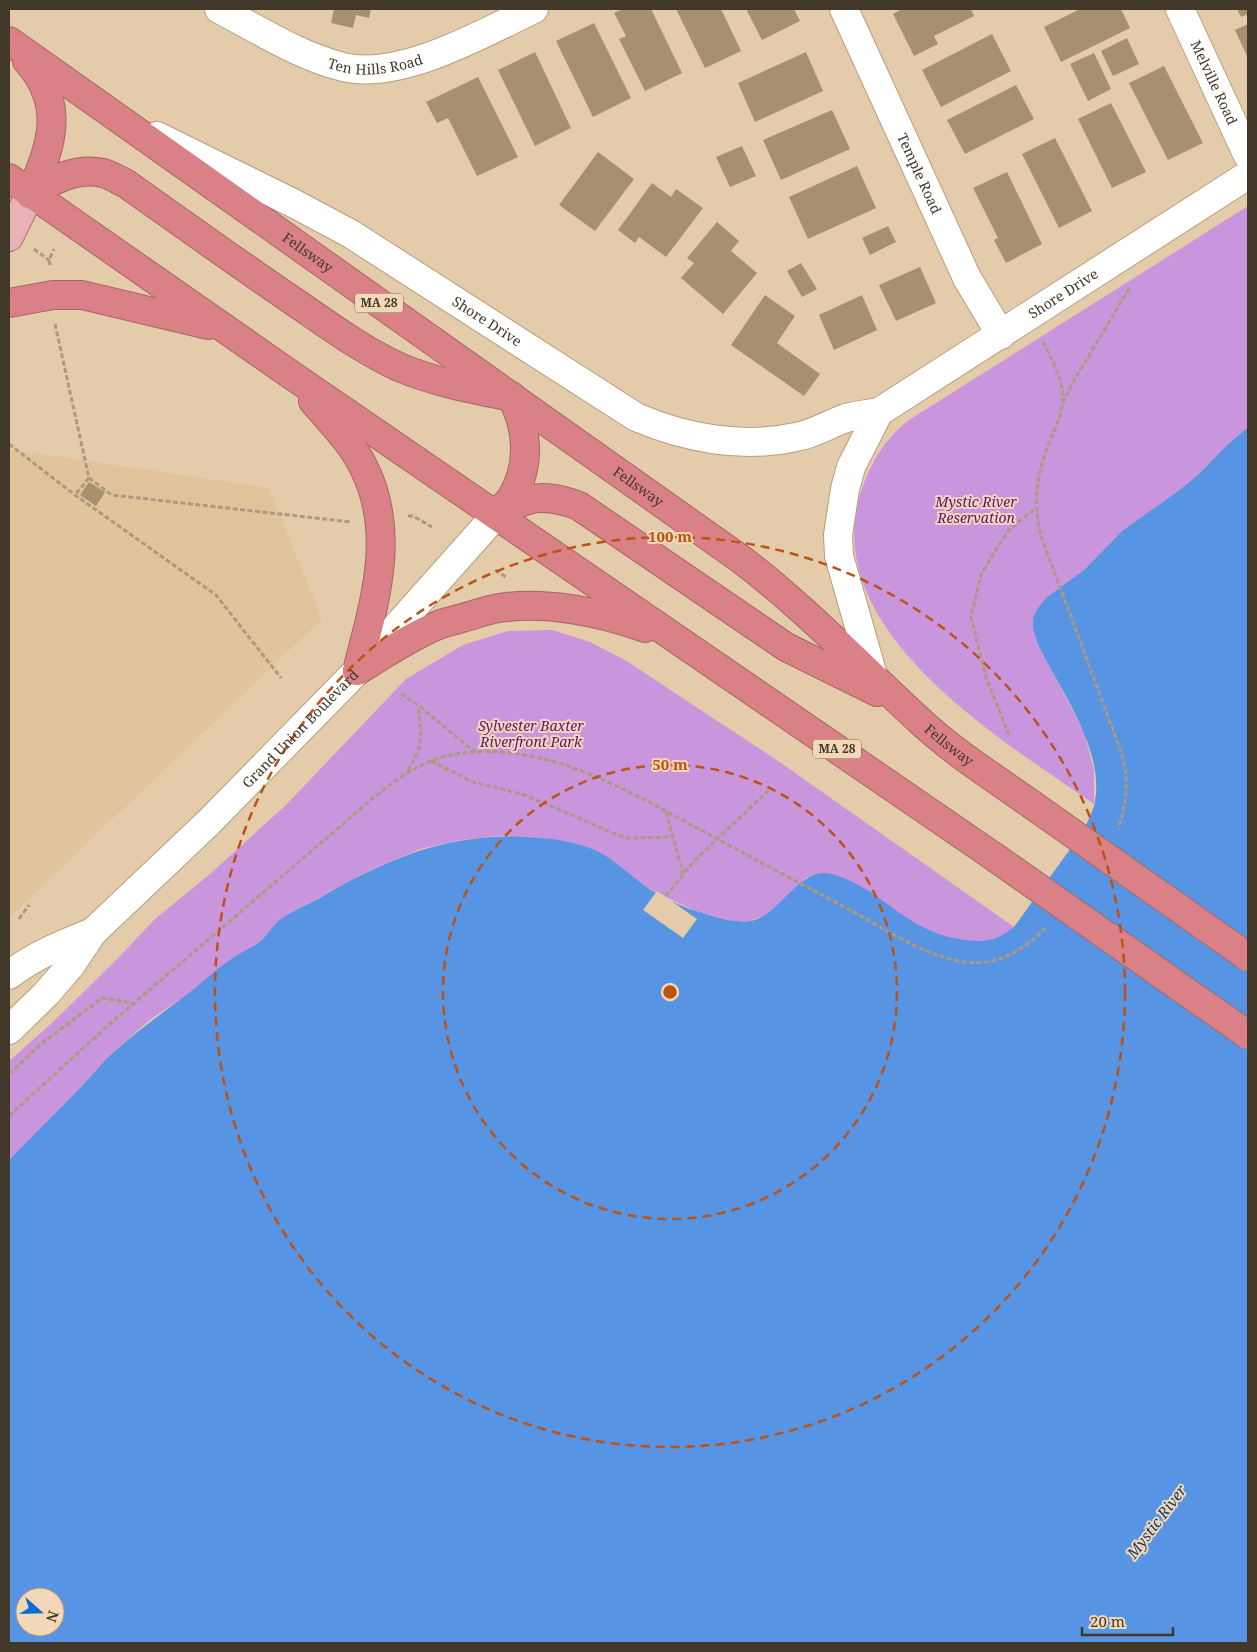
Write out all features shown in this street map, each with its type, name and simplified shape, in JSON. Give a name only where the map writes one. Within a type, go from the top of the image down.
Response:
[{"type":"highway","name":"Fellsway","points":[[10,42],[758,573],[792,601],[901,704],[962,756],[1248,957]]},
{"type":"highway","points":[[10,42],[37,71],[46,88],[51,106],[50,141],[44,164],[20,199]]},
{"type":"highway","points":[[20,199],[50,181],[69,174],[86,171],[105,174],[124,183],[274,288],[369,351],[399,367],[425,377],[511,396],[519,412],[523,427],[524,460],[520,478],[512,497],[496,515]]},
{"type":"highway","name":"MA 28","points":[[9,178],[20,199],[226,329],[993,856],[1248,1034]]},
{"type":"highway","points":[[9,304],[53,295],[82,295],[226,329]]},
{"type":"highway","points":[[288,372],[349,444],[364,467],[375,493],[380,518],[382,548],[374,605],[356,671]]},
{"type":"highway","points":[[496,515],[528,500],[540,498],[564,501],[579,506],[786,647],[901,704]]},
{"type":"highway","points":[[356,671],[411,638],[438,625],[498,608],[528,606],[593,613],[627,622],[680,642]]},
{"type":"main road","points":[[9,237],[20,199]]},
{"type":"street","name":"Ten Hills Road","points":[[219,9],[301,52],[323,61],[346,68],[370,69],[394,67],[417,61],[534,9]]},
{"type":"street","name":"Temple Road","points":[[844,9],[968,278],[1001,335]]},
{"type":"street","name":"Melville Road","points":[[1180,9],[1248,156]]},
{"type":"street","name":"Shore Drive","points":[[111,114],[351,234],[628,413],[656,426],[696,437],[739,442],[796,437],[822,429],[847,418],[879,412],[1248,175]]},
{"type":"street","points":[[874,679],[839,556],[838,535],[845,488],[851,466],[879,412]]},
{"type":"street","name":"Grand Union Boulevard","points":[[9,1030],[46,994],[71,965],[93,932],[209,822],[356,671],[496,515]]},
{"type":"street","name":"Grand Union Boulevard","points":[[9,975],[23,964],[49,950],[93,932]]},
{"type":"path","points":[[34,248],[49,260],[54,250]]},
{"type":"path","points":[[1041,536],[1036,507],[1038,477],[1062,406],[1072,384],[1130,286]]},
{"type":"path","points":[[54,318],[89,478],[112,495],[360,523]]},
{"type":"path","points":[[1043,342],[1056,367],[1060,381],[1062,406]]},
{"type":"path","points":[[9,444],[75,495],[216,595],[281,678]]},
{"type":"path","points":[[75,495],[89,478]]},
{"type":"path","points":[[1009,735],[986,677],[971,617],[981,575],[999,544],[1012,526],[1036,507]]},
{"type":"path","points":[[404,516],[413,516],[432,528]]},
{"type":"path","points":[[496,570],[511,580]]},
{"type":"path","points":[[401,694],[418,705],[476,753]]},
{"type":"path","points":[[407,772],[419,751],[422,737],[418,705]]},
{"type":"path","points":[[9,1116],[134,1004],[372,798],[407,772],[430,761],[451,755],[491,751],[525,754],[554,762],[601,778],[764,863]]},
{"type":"path","points":[[430,761],[473,782],[525,795],[625,838],[674,838]]},
{"type":"path","points":[[666,896],[684,873],[716,839],[769,790]]},
{"type":"path","points":[[666,812],[684,873]]},
{"type":"path","points":[[19,919],[29,905]]},
{"type":"path","points":[[9,1074],[41,1044],[102,998],[134,1004]]},
{"type":"shaded area","points":[[9,449],[269,488],[322,619],[9,918]]},
{"type":"green space","name":"Mystic River Reservation","points":[[1248,206],[1248,427],[1225,447],[1198,475],[1122,531],[1084,570],[1069,582],[1038,644],[1084,732],[1094,770],[1094,804],[1013,748],[970,715],[928,678],[893,638],[868,594],[855,548],[859,499],[872,465],[884,445],[909,420]]},
{"type":"green space","name":"Sylvester Baxter Riverfront Park","points":[[552,630],[590,642],[625,660],[781,763],[1014,927],[1004,935],[991,941],[977,942],[945,937],[926,930],[872,894],[807,877],[776,907],[763,916],[750,921],[734,921],[700,913],[655,892],[581,846],[552,839],[497,836],[461,840],[420,849],[370,870],[280,919],[260,942],[227,962],[192,991],[151,1019],[112,1053],[9,1160],[9,1061],[52,1023],[155,919],[210,874],[286,805],[406,679],[463,645],[508,631]]},
{"type":"water","name":"Mystic River","points":[[1248,427],[1248,1643],[9,1643],[9,1160],[111,1055],[222,965],[257,944],[286,915],[367,872],[392,861],[416,852],[468,840],[495,837],[524,837],[553,839],[582,846],[603,854],[645,886],[669,900],[698,912],[728,920],[751,921],[763,916],[801,882],[811,876],[822,873],[852,881],[909,919],[940,935],[975,941],[989,940],[1001,936],[1014,927],[1081,834],[1094,806],[1096,785],[1094,764],[1088,743],[1069,701],[1038,644],[1033,628],[1033,618],[1046,598],[1084,570],[1122,531],[1198,475],[1225,447]]},
{"type":"pier","points":[[657,891],[697,919],[683,938],[643,910]]},
{"type":"building","points":[[334,9],[371,9],[369,18],[356,15],[353,28],[331,23]]},
{"type":"building","points":[[623,9],[651,9],[682,73],[645,91],[619,39],[626,36],[614,13]]},
{"type":"building","points":[[676,9],[721,9],[741,51],[705,68]]},
{"type":"building","points":[[746,9],[794,9],[800,21],[762,40]]},
{"type":"building","points":[[902,9],[971,9],[974,16],[934,36],[938,44],[914,56],[893,14]]},
{"type":"building","points":[[1080,9],[1121,9],[1130,28],[1061,62],[1044,27]]},
{"type":"building","points":[[1237,9],[1248,9],[1248,14],[1241,17]]},
{"type":"building","points":[[594,23],[631,98],[593,117],[556,41]]},
{"type":"building","points":[[1248,24],[1248,58],[1235,30]]},
{"type":"building","points":[[992,34],[1011,71],[941,107],[922,70]]},
{"type":"building","points":[[1127,38],[1139,64],[1113,76],[1101,51]]},
{"type":"building","points":[[535,52],[571,128],[535,146],[498,70]]},
{"type":"building","points":[[806,52],[823,91],[755,122],[738,83]]},
{"type":"building","points":[[1094,53],[1111,89],[1088,101],[1070,64]]},
{"type":"building","points":[[1164,66],[1203,143],[1168,160],[1129,83]]},
{"type":"building","points":[[478,77],[518,157],[477,176],[448,118],[437,123],[426,102]]},
{"type":"building","points":[[1016,85],[1034,119],[965,154],[947,120]]},
{"type":"building","points":[[1111,103],[1146,172],[1112,188],[1078,119]]},
{"type":"building","points":[[832,110],[850,149],[781,180],[763,140]]},
{"type":"building","points":[[1055,138],[1092,211],[1059,228],[1022,154]]},
{"type":"building","points":[[742,146],[756,176],[730,187],[716,157]]},
{"type":"building","points":[[598,152],[634,179],[595,231],[559,205]]},
{"type":"building","points":[[857,166],[876,208],[808,239],[789,197]]},
{"type":"building","points":[[1007,172],[1042,244],[1006,263],[994,240],[998,238],[973,188]]},
{"type":"building","points":[[652,183],[671,197],[676,189],[703,208],[666,257],[639,237],[635,243],[618,230]]},
{"type":"building","points":[[717,222],[739,241],[731,251],[757,273],[723,314],[681,278],[694,263],[687,258]]},
{"type":"building","points":[[888,226],[896,242],[870,255],[862,238]]},
{"type":"building","points":[[801,263],[817,289],[802,297],[787,271]]},
{"type":"building","points":[[920,267],[936,303],[896,321],[879,285]]},
{"type":"building","points":[[765,295],[795,316],[777,343],[820,374],[804,396],[731,345]]},
{"type":"building","points":[[862,295],[877,330],[834,350],[819,315]]},
{"type":"building","points":[[89,482],[105,492],[96,506],[80,495]]}]
